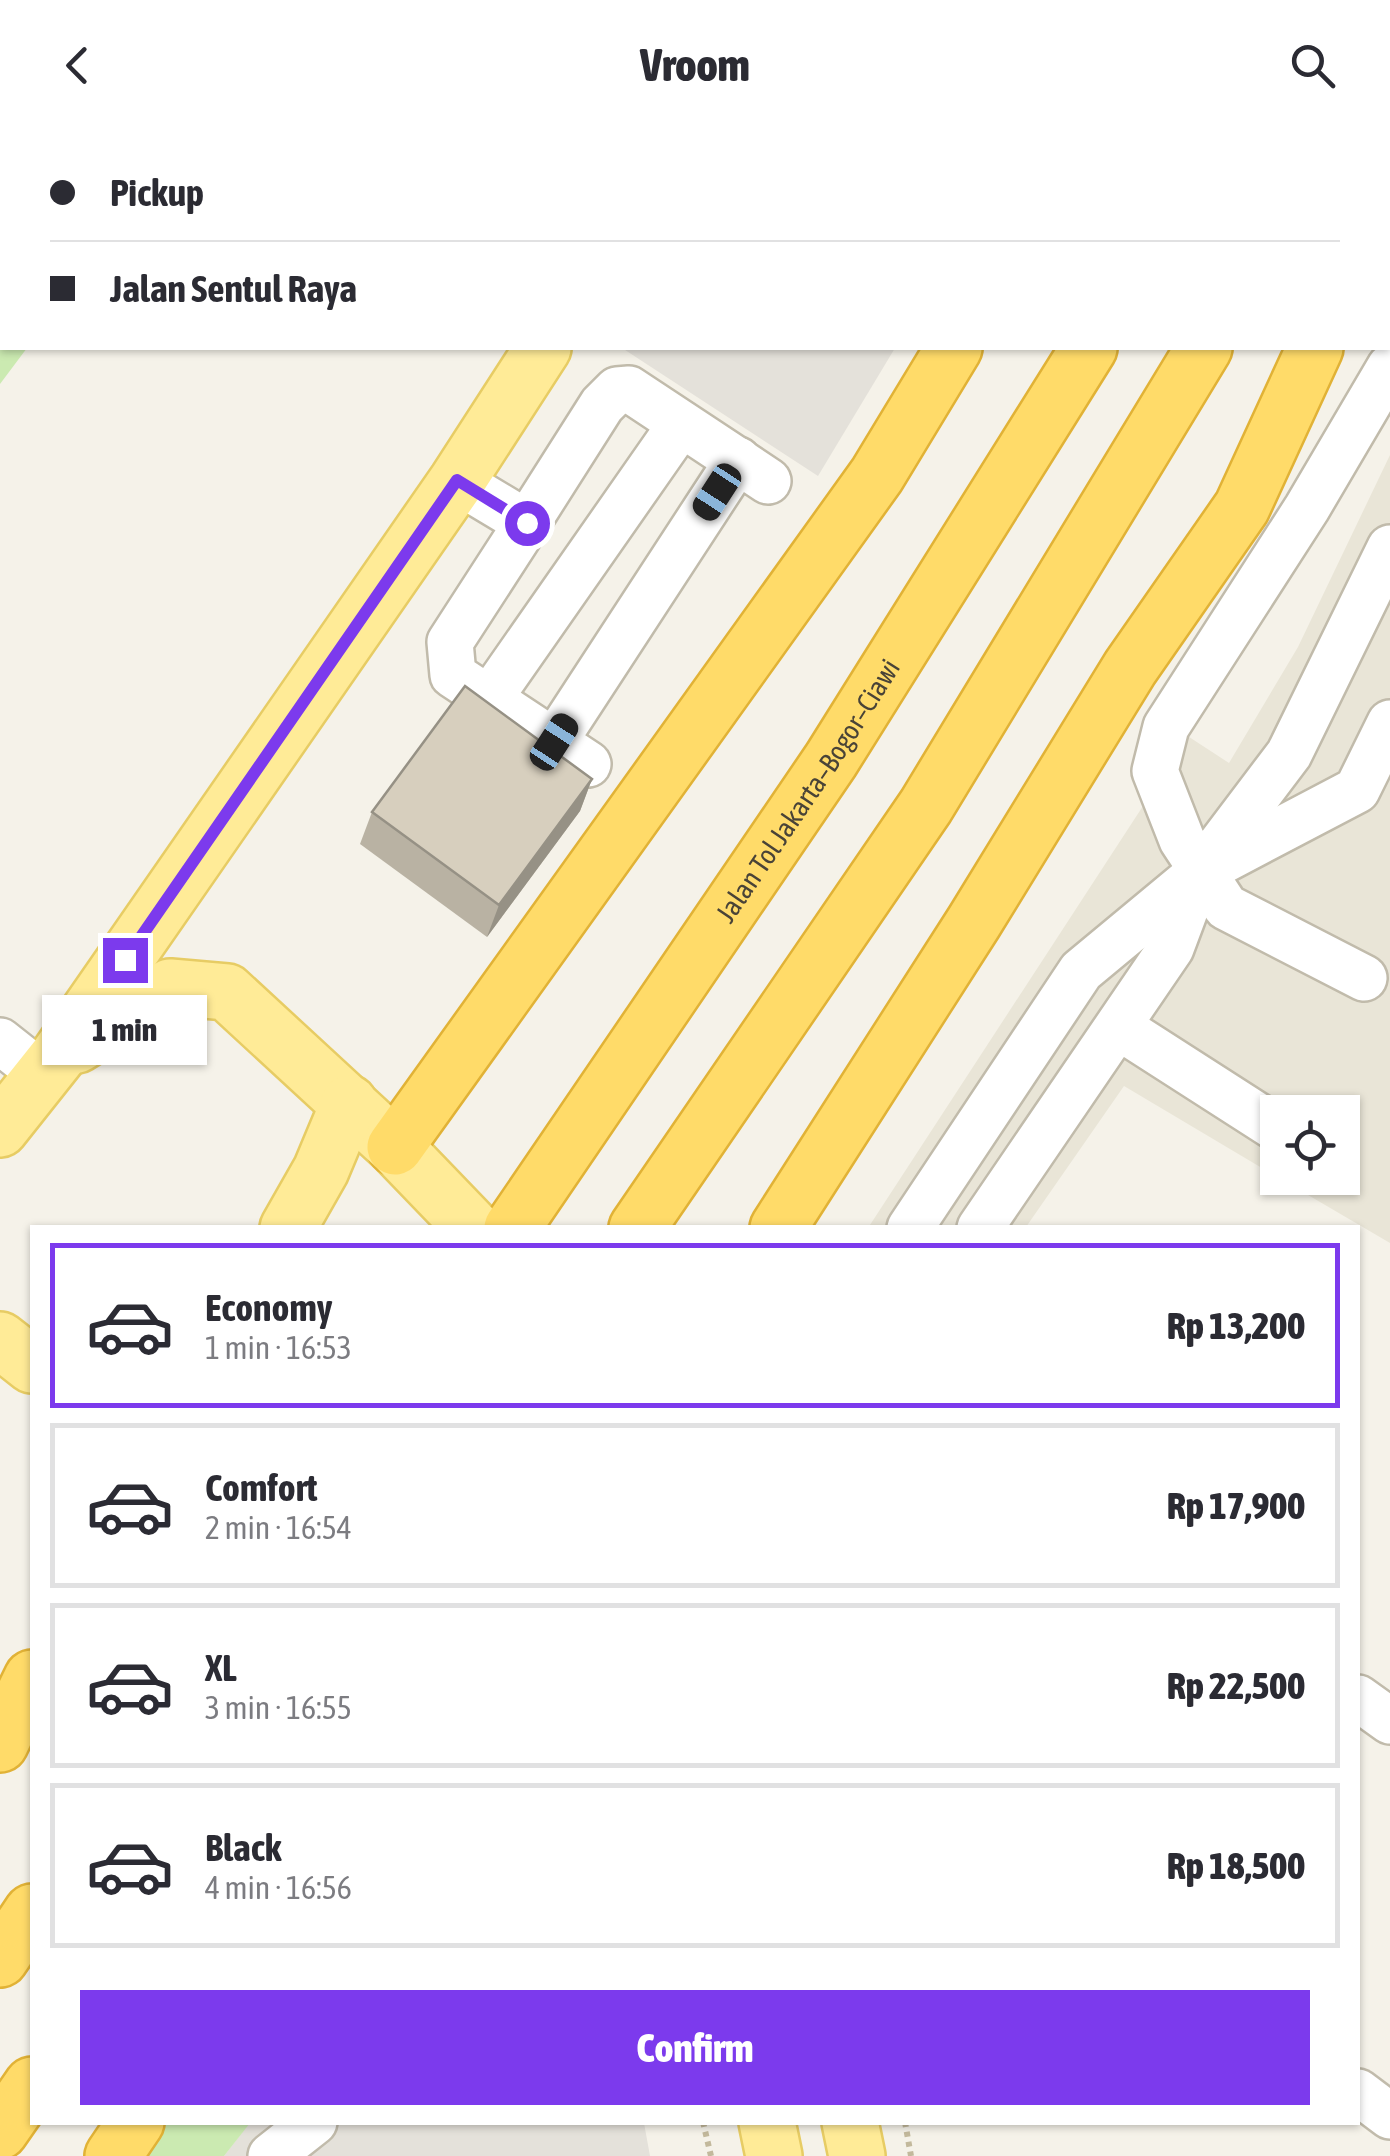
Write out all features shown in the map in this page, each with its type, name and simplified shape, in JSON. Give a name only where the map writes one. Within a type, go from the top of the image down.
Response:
[{"type":"highway","points":[[395,1147],[877,476],[953,350]]},
{"type":"highway","name":"Jalan Tol Jakarta–Bogor–Ciawi","points":[[514,1225],[831,760],[1088,350]]},
{"type":"highway","points":[[638,1225],[926,806],[1203,350]]},
{"type":"highway","points":[[780,1225],[974,922],[1130,668],[1242,506],[1313,350]]},
{"type":"highway","points":[[0,1744],[30,1682]]},
{"type":"highway","points":[[0,1959],[30,1915]]},
{"type":"highway","points":[[0,2131],[30,2088]]},
{"type":"highway","points":[[113,2156],[134,2125]]},
{"type":"main road","points":[[0,1129],[51,1066],[457,480],[542,350]]},
{"type":"main road","points":[[51,1066],[170,987],[227,992],[395,1147],[470,1225]]},
{"type":"main road","points":[[290,1225],[321,1170],[350,1104]]},
{"type":"main road","points":[[0,1340],[30,1363]]},
{"type":"main road","points":[[768,2125],[774,2156]]},
{"type":"main road","points":[[851,2125],[856,2156]]},
{"type":"street","points":[[1364,978],[1226,907],[1199,872],[1159,790],[1157,748],[1166,727],[1308,508],[1390,367]]},
{"type":"street","points":[[617,390],[629,390],[681,424],[753,470],[571,753],[453,675],[450,642],[602,405],[617,390]]},
{"type":"street","points":[[489,699],[681,424]]},
{"type":"street","points":[[457,480],[527,523]]},
{"type":"street","points":[[982,1225],[1171,948],[1199,872],[1288,754],[1390,548]]},
{"type":"street","points":[[912,1225],[1081,970],[1199,872],[1357,790],[1390,722]]},
{"type":"street","points":[[1119,1027],[1260,1117]]},
{"type":"street","points":[[0,1041],[51,1066]]},
{"type":"street","points":[[1360,1699],[1390,1721]]},
{"type":"street","points":[[1360,2094],[1390,2116]]},
{"type":"street","points":[[271,2156],[310,2125]]},
{"type":"path","points":[[704,2125],[711,2156]]},
{"type":"path","points":[[906,2125],[911,2156]]},
{"type":"shaded area","points":[[625,350],[894,350],[818,476]]},
{"type":"shaded area","points":[[1390,455],[1390,1243],[1308,1195],[1360,1195],[1360,1095],[1260,1095],[1260,1167],[1124,1086],[1027,1225],[870,1225],[1143,806],[1183,733],[1229,763],[1298,647]]},
{"type":"shaded area","points":[[248,2125],[644,2125],[650,2156],[224,2156]]},
{"type":"green space","points":[[0,350],[26,350],[0,384]]},
{"type":"green space","points":[[135,2125],[248,2125],[224,2156],[113,2156]]},
{"type":"building","points":[[465,686],[592,779],[499,905],[372,812]]},
{"type":"route","points":[[125,960],[457,480],[527,523]]}]
